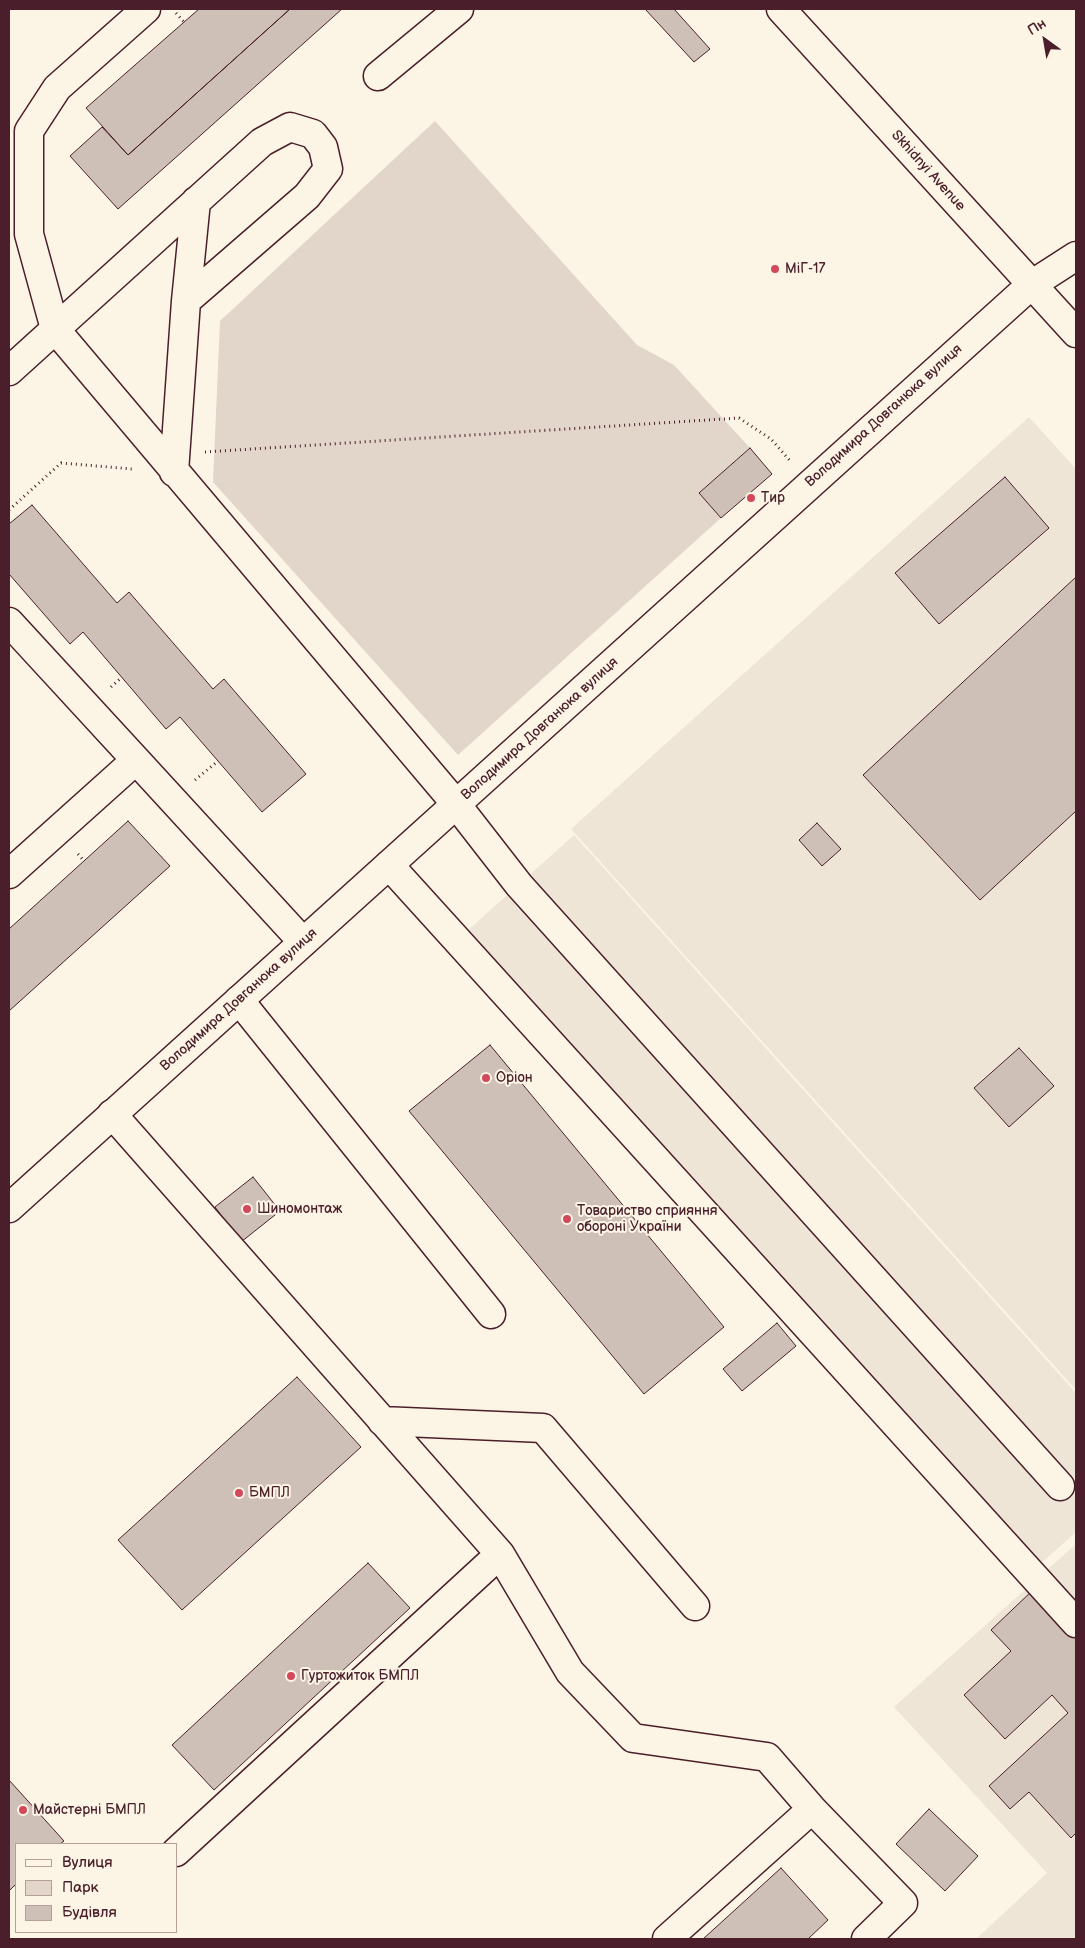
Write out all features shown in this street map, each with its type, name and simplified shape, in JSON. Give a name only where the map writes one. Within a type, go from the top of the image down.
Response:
[{"type":"main road","points":[[146,9],[57,88],[29,131],[29,234],[56,329],[174,472],[456,804],[519,884],[1060,1486]]},
{"type":"main road","points":[[378,76],[459,9]]},
{"type":"main road","name":"Skhidnyi Avenue","points":[[781,9],[1076,333]]},
{"type":"main road","points":[[9,372],[262,142],[290,127],[313,134],[323,147],[328,169],[307,196],[186,301]]},
{"type":"main road","points":[[174,472],[186,301],[196,202]]},
{"type":"main road","name":"Володимира Довганюка вулиця","points":[[9,1208],[1031,284],[1076,256]]},
{"type":"main road","points":[[9,622],[303,942]]},
{"type":"main road","points":[[9,874],[136,760]]},
{"type":"main road","points":[[389,864],[1076,1624]]},
{"type":"main road","points":[[239,1000],[491,1314]]},
{"type":"main road","points":[[112,1114],[500,1554],[570,1672],[633,1738],[767,1757],[812,1808],[903,1902],[866,1939]]},
{"type":"main road","points":[[382,1421],[543,1428],[695,1606]]},
{"type":"main road","points":[[178,1850],[500,1554]]},
{"type":"main road","points":[[667,1939],[812,1808]]},
{"type":"path","points":[[173,9],[184,22]]},
{"type":"path","points":[[9,510],[61,463],[174,472],[206,452],[739,418],[771,439],[810,483]]},
{"type":"shaded area","points":[[1029,417],[1076,469],[1076,1390],[571,829]]},
{"type":"shaded area","points":[[574,835],[1076,1393],[1076,1532],[1038,1566],[467,931]]},
{"type":"shaded area","points":[[1076,1544],[1076,1939],[976,1939],[1047,1873],[894,1707]]},
{"type":"green space","points":[[435,121],[637,345],[674,365],[750,448],[699,493],[721,518],[458,755],[213,482],[220,321]]},
{"type":"building","points":[[199,9],[290,9],[128,155],[86,108]]},
{"type":"building","points":[[290,9],[342,9],[118,209],[70,156],[102,127],[128,155]]},
{"type":"building","points":[[645,9],[674,9],[710,49],[694,62]]},
{"type":"building","points":[[750,448],[772,474],[721,518],[699,493]]},
{"type":"building","points":[[1005,477],[1049,528],[939,624],[895,573]]},
{"type":"building","points":[[32,505],[117,603],[129,592],[213,689],[224,679],[306,774],[262,812],[180,717],[166,729],[83,632],[70,644],[9,574],[9,524]]},
{"type":"building","points":[[1076,577],[1076,811],[980,900],[863,775]]},
{"type":"building","points":[[128,821],[170,866],[9,1011],[9,929]]},
{"type":"building","points":[[817,823],[841,849],[822,866],[799,840]]},
{"type":"building","name":"Товариство сприяння обороні України","points":[[490,1045],[724,1327],[644,1394],[409,1111]]},
{"type":"building","points":[[1019,1048],[1054,1086],[1009,1127],[974,1088]]},
{"type":"building","name":"Шиномонтаж","points":[[253,1177],[280,1211],[241,1242],[215,1207]]},
{"type":"building","points":[[777,1323],[796,1346],[742,1391],[723,1369]]},
{"type":"building","name":"БМПЛ","points":[[297,1377],[361,1447],[182,1610],[118,1540]]},
{"type":"building","name":"Гуртожиток БМПЛ","points":[[368,1563],[410,1608],[214,1790],[172,1745]]},
{"type":"building","points":[[1033,1590],[1076,1637],[1076,1833],[1071,1838],[1029,1792],[1010,1809],[989,1786],[1068,1713],[1052,1695],[1005,1739],[964,1695],[1011,1651],[991,1630]]},
{"type":"building","name":"Майстерні БМПЛ","points":[[9,1780],[64,1841],[61,1843],[15,1843],[15,1885],[9,1891]]},
{"type":"building","points":[[929,1809],[978,1856],[945,1891],[896,1844]]},
{"type":"building","points":[[781,1868],[828,1920],[808,1939],[703,1939]]},
{"type":"place","name":"МіГ-17","points":[[775,269]]},
{"type":"place","name":"Тир","points":[[751,498]]},
{"type":"place","name":"Оріон","points":[[486,1078]]},
{"type":"place","name":"Шиномонтаж","points":[[247,1209]]},
{"type":"place","name":"Товариство сприяння обороні України","points":[[567,1219]]},
{"type":"place","name":"БМПЛ","points":[[239,1493]]},
{"type":"place","name":"Гуртожиток БМПЛ","points":[[291,1676]]},
{"type":"place","name":"Майстерні БМПЛ","points":[[23,1810]]}]
